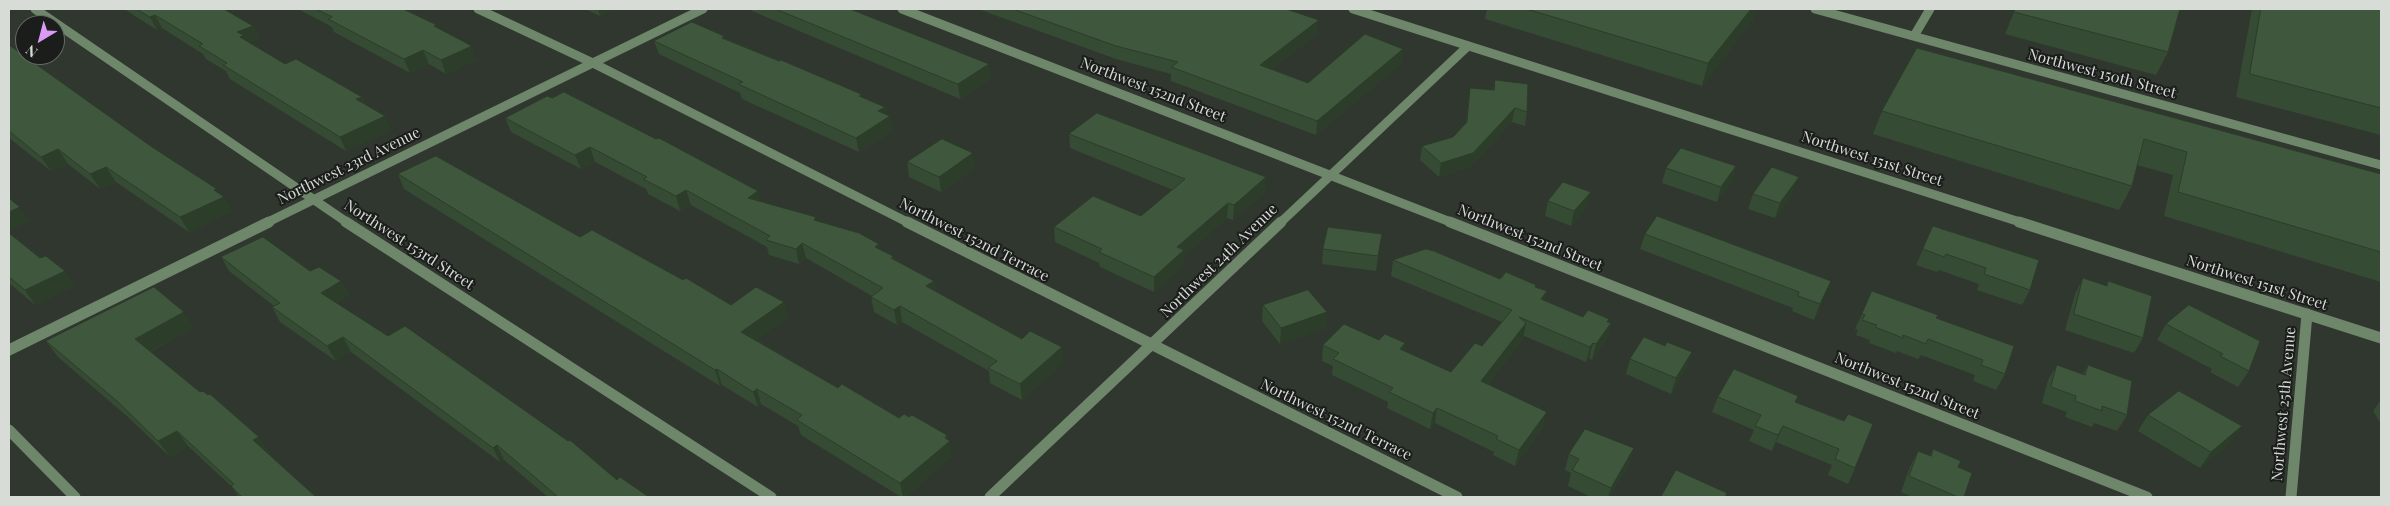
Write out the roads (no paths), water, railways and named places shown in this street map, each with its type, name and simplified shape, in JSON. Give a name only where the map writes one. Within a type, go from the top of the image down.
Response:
[{"type":"street","name":"Northwest 153rd Street","points":[[35,9],[313,201],[771,497]]},
{"type":"street","name":"Northwest 152nd Terrace","points":[[478,9],[593,63],[1151,346],[1457,497]]},
{"type":"street","name":"Northwest 23rd Avenue","points":[[9,350],[703,9]]},
{"type":"street","name":"Northwest 152nd Street","points":[[902,9],[1330,175],[2146,497]]},
{"type":"street","name":"Northwest 151st Street","points":[[1353,9],[2381,338]]},
{"type":"street","name":"Northwest 150th Street","points":[[1815,9],[2381,165]]},
{"type":"street","points":[[1914,36],[1930,9]]},
{"type":"street","name":"Northwest 24th Avenue","points":[[990,497],[1468,46]]},
{"type":"street","name":"Northwest 25th Avenue","points":[[2291,497],[2307,314]]},
{"type":"street","points":[[9,430],[75,497]]}]
